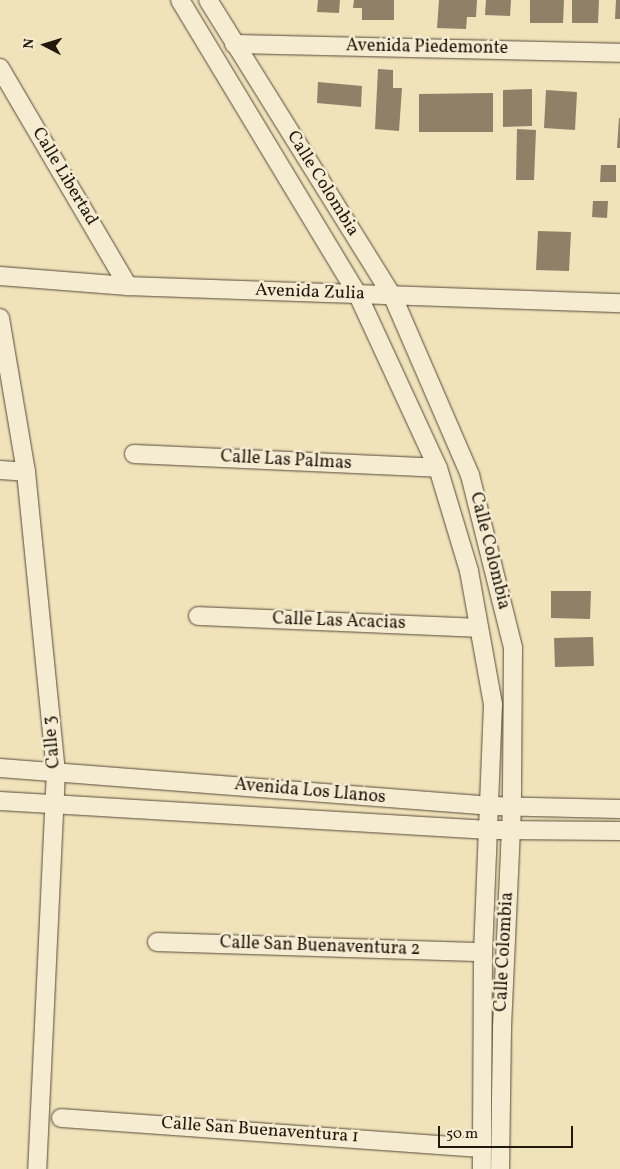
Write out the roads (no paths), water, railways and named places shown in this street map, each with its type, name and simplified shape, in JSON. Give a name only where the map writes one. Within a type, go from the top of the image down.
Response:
[{"type":"street","name":"Calle Colombia","points":[[180,0],[357,293],[438,468],[469,571],[493,704],[483,952],[482,1169]]},
{"type":"street","name":"Calle Colombia","points":[[208,0],[392,297],[470,476],[513,648],[512,807],[502,1028],[500,1169]]},
{"type":"street","name":"Avenida Piedemonte","points":[[234,44],[620,52]]},
{"type":"street","name":"Calle Libertad","points":[[0,68],[128,286]]},
{"type":"street","name":"Avenida Zulia","points":[[0,276],[128,286],[357,293],[392,297],[620,303]]},
{"type":"street","name":"Calle 3","points":[[0,318],[26,472],[56,771],[37,1169]]},
{"type":"street","name":"Calle Las Palmas","points":[[134,454],[438,468]]},
{"type":"street","points":[[0,470],[26,472]]},
{"type":"street","name":"Calle Las Acacias","points":[[198,616],[479,628]]},
{"type":"street","name":"Avenida Los Llanos","points":[[0,768],[490,806],[620,809]]},
{"type":"street","name":"Avenida Los Llanos","points":[[0,801],[54,806],[489,830],[620,831]]},
{"type":"street","name":"Calle San Buenaventura 2","points":[[157,942],[483,952]]},
{"type":"street","name":"Calle San Buenaventura 1","points":[[60,1118],[459,1144],[482,1148]]}]
